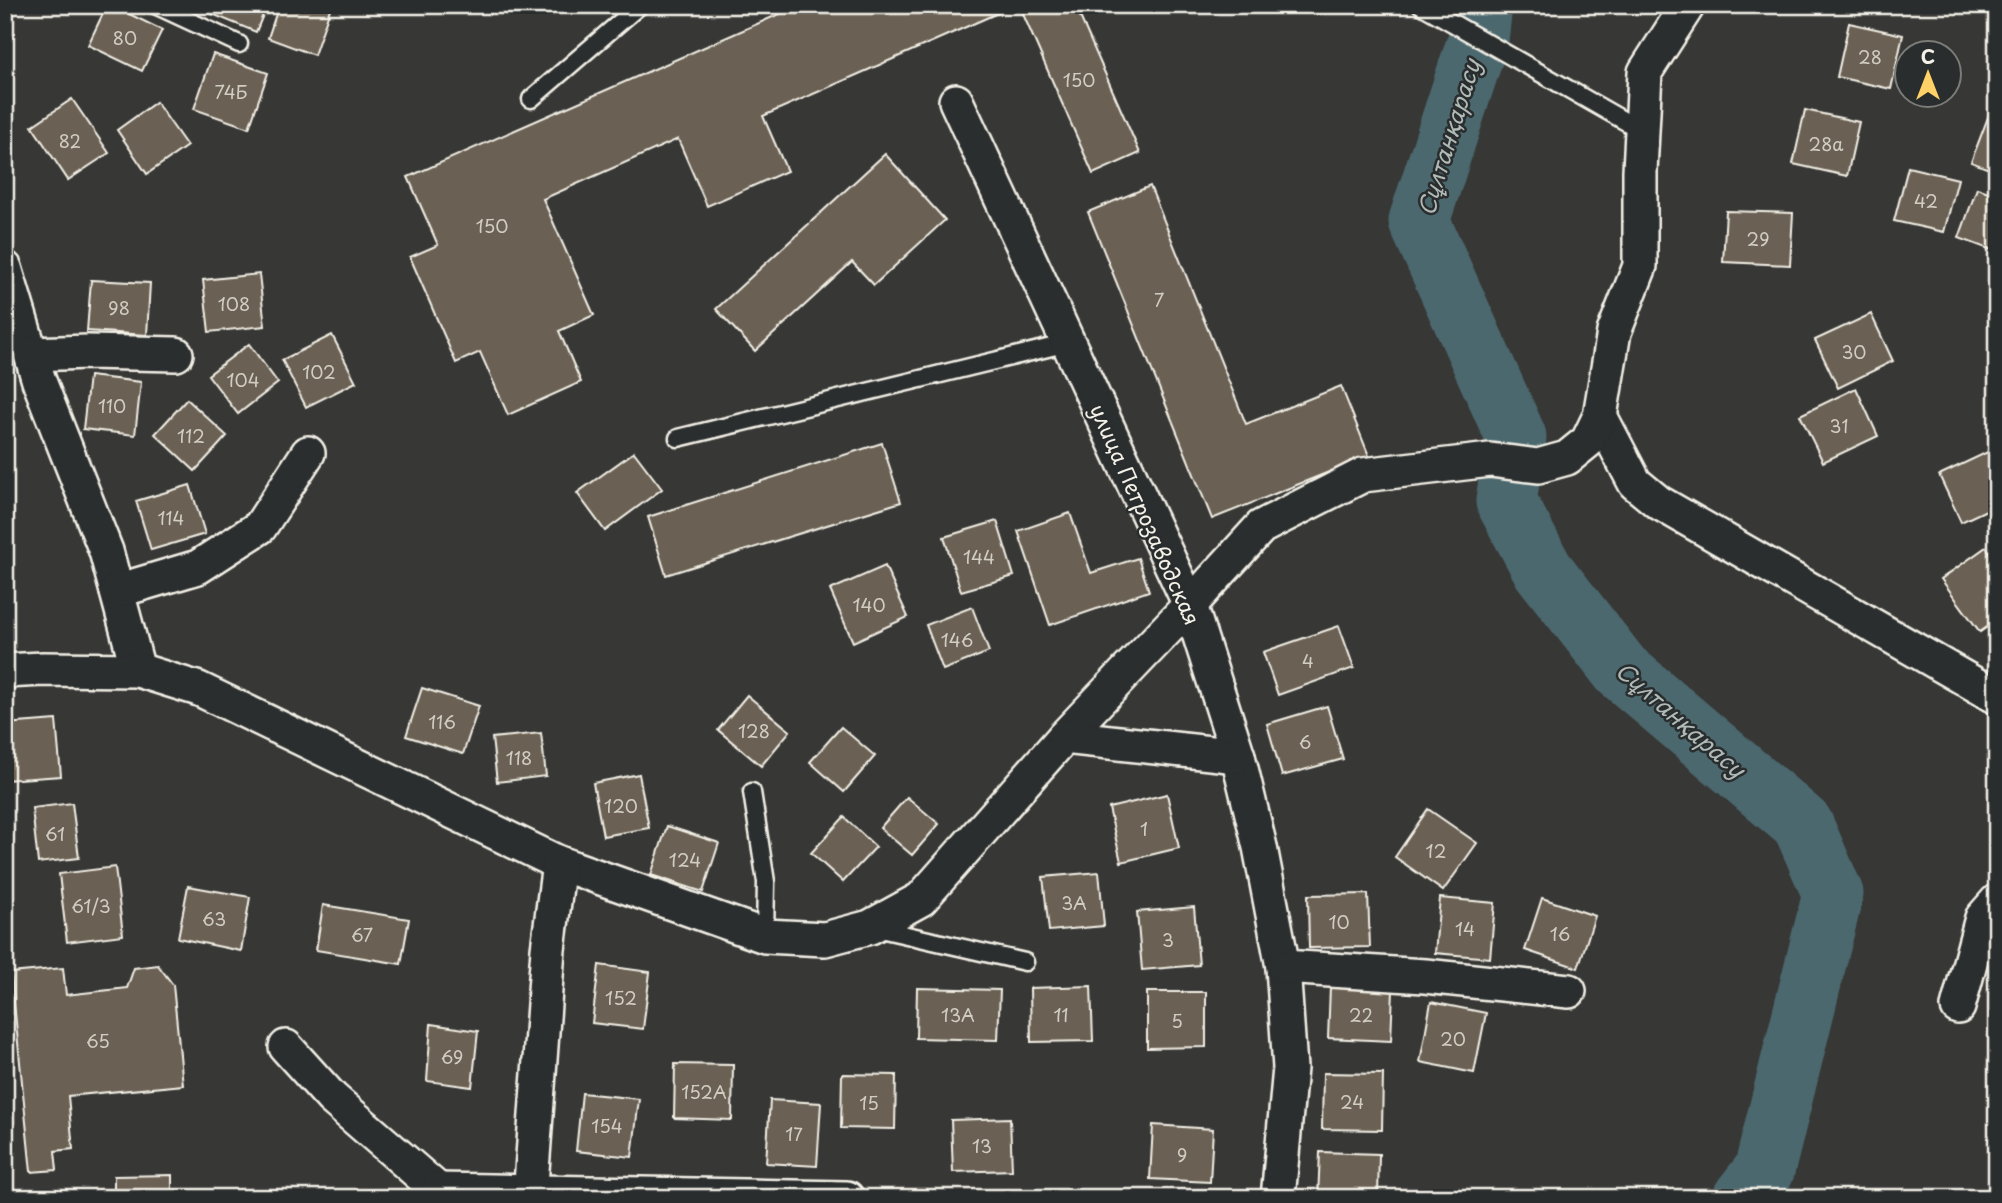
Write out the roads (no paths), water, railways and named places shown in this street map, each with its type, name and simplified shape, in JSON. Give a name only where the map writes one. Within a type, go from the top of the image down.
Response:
[{"type":"street","points":[[5,671],[138,670],[199,689],[559,863],[765,936],[825,939],[870,927],[921,899],[1064,737],[1190,606],[1261,527],[1363,475],[1490,460],[1538,466],[1567,458],[1588,440],[1600,416],[1614,332],[1640,266],[1645,72],[1688,5]]},
{"type":"street","name":"улица Петрозаводская","points":[[956,101],[1190,606],[1238,756],[1260,847],[1283,967],[1290,1068],[1278,1198]]},
{"type":"street","points":[[5,268],[39,381],[107,551],[138,670]]},
{"type":"street","points":[[31,354],[177,354]]},
{"type":"street","points":[[1600,416],[1635,483],[1658,502],[1997,697]]},
{"type":"street","points":[[117,591],[198,567],[260,527],[308,453]]},
{"type":"street","points":[[1064,737],[1238,756]]},
{"type":"street","points":[[531,1195],[548,949],[559,863]]},
{"type":"street","points":[[1958,1007],[1982,918],[1997,901]]},
{"type":"street","points":[[1283,967],[1425,976],[1569,991]]},
{"type":"street","points":[[286,1047],[332,1098],[437,1194],[847,1198]]},
{"type":"lane","points":[[155,5],[239,44]]},
{"type":"lane","points":[[531,99],[640,5]]},
{"type":"lane","points":[[1421,5],[1642,131]]},
{"type":"lane","points":[[677,438],[1068,343]]},
{"type":"lane","points":[[752,792],[766,882],[765,936]]},
{"type":"lane","points":[[870,927],[1025,962]]},
{"type":"waterway","name":"Сұлтанқарасу","points":[[1482,5],[1478,40],[1419,221],[1516,437],[1506,501],[1543,570],[1621,670],[1803,825],[1833,894],[1764,1171],[1743,1198]]}]
